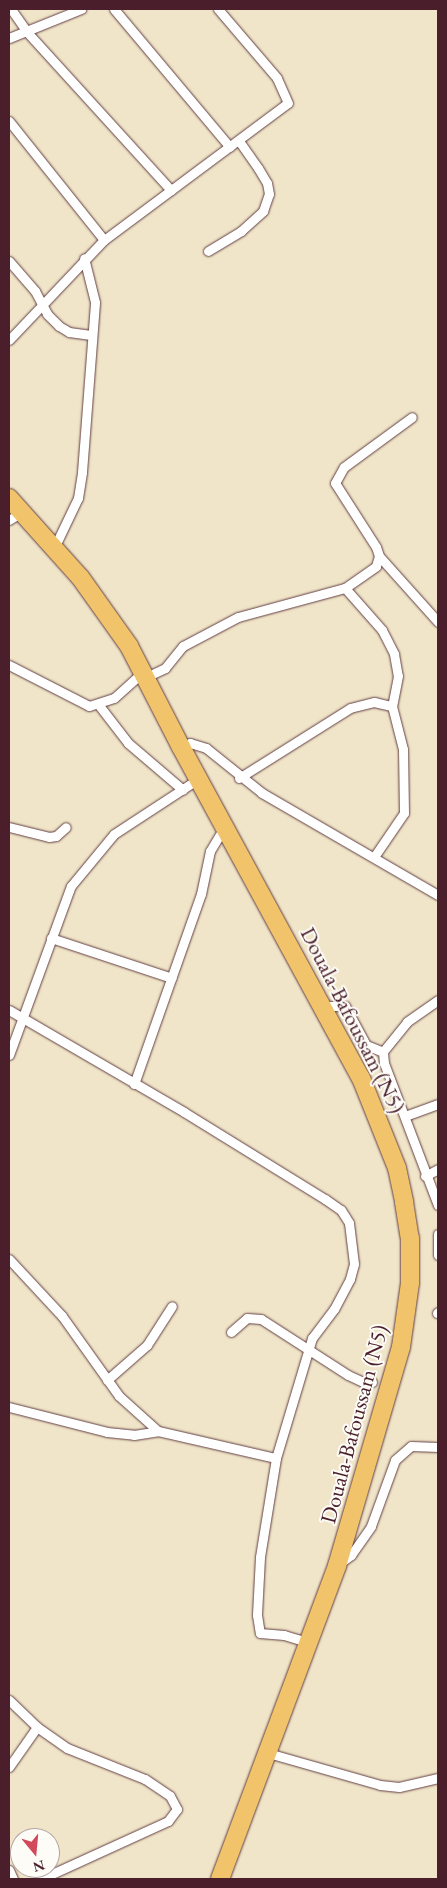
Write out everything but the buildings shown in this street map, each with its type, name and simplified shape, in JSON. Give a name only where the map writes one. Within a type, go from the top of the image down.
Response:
[{"type":"highway","name":"Douala-Bafoussam (N5)","points":[[9,498],[15,516],[54,548],[112,618],[144,675],[180,747],[226,825],[377,1112],[398,1168],[410,1238],[410,1283],[401,1347],[337,1566],[310,1643],[220,1879]]},
{"type":"street","points":[[10,9],[27,32],[172,190]]},
{"type":"street","points":[[9,38],[81,9]]},
{"type":"street","points":[[114,9],[230,147]]},
{"type":"street","points":[[9,340],[41,303],[104,240],[286,106],[288,98],[272,72],[218,9]]},
{"type":"street","points":[[9,121],[104,240]]},
{"type":"street","points":[[208,250],[241,231],[263,211],[269,194],[267,183],[239,141]]},
{"type":"street","points":[[54,548],[78,498],[95,302],[84,258]]},
{"type":"street","points":[[9,261],[35,291],[41,303],[59,326],[69,332],[91,335]]},
{"type":"street","points":[[412,417],[344,467],[336,483],[379,556],[438,622]]},
{"type":"street","points":[[9,665],[76,702],[98,704],[114,698],[144,675],[165,668],[183,646],[238,617],[345,588],[376,566],[379,556]]},
{"type":"street","points":[[345,588],[391,646],[398,676],[392,706],[403,749],[404,813],[374,857]]},
{"type":"street","points":[[239,778],[350,708],[374,702],[392,706]]},
{"type":"street","points":[[98,704],[128,743],[183,790]]},
{"type":"street","points":[[180,747],[190,743],[206,748],[239,778],[438,895]]},
{"type":"street","points":[[9,1055],[63,899],[92,858],[114,834],[198,779]]},
{"type":"street","points":[[134,1084],[202,894],[210,851],[226,825]]},
{"type":"street","points":[[9,827],[49,837],[56,836],[66,827]]},
{"type":"street","points":[[51,938],[172,978]]},
{"type":"street","points":[[438,1000],[407,1022],[386,1044],[383,1052],[438,1205]]},
{"type":"street","points":[[321,1006],[345,1006],[366,1045],[383,1052]]},
{"type":"street","points":[[9,1010],[20,1019],[134,1084],[341,1210],[349,1222],[354,1264],[343,1294],[320,1323],[308,1350],[276,1458],[260,1557],[257,1615],[260,1633],[284,1635],[310,1643]]},
{"type":"street","points":[[405,1116],[438,1104]]},
{"type":"street","points":[[426,1176],[438,1169]]},
{"type":"street","points":[[438,1234],[438,1256]]},
{"type":"street","points":[[9,1258],[62,1316],[119,1396],[158,1431]]},
{"type":"street","points":[[107,1380],[147,1345],[172,1306]]},
{"type":"street","points":[[231,1332],[238,1324],[253,1316],[348,1375],[363,1382],[372,1382]]},
{"type":"street","points":[[9,1407],[123,1434],[158,1431],[276,1458]]},
{"type":"street","points":[[337,1566],[351,1555],[371,1526],[395,1460],[411,1446],[438,1447]]},
{"type":"street","points":[[9,1700],[37,1727],[83,1757],[145,1779],[170,1796],[177,1809],[168,1820],[41,1879]]},
{"type":"street","points":[[9,1767],[37,1727]]},
{"type":"street","points":[[268,1753],[380,1785],[400,1787],[438,1778]]},
{"type":"street","points":[[9,1870],[13,1879]]}]
